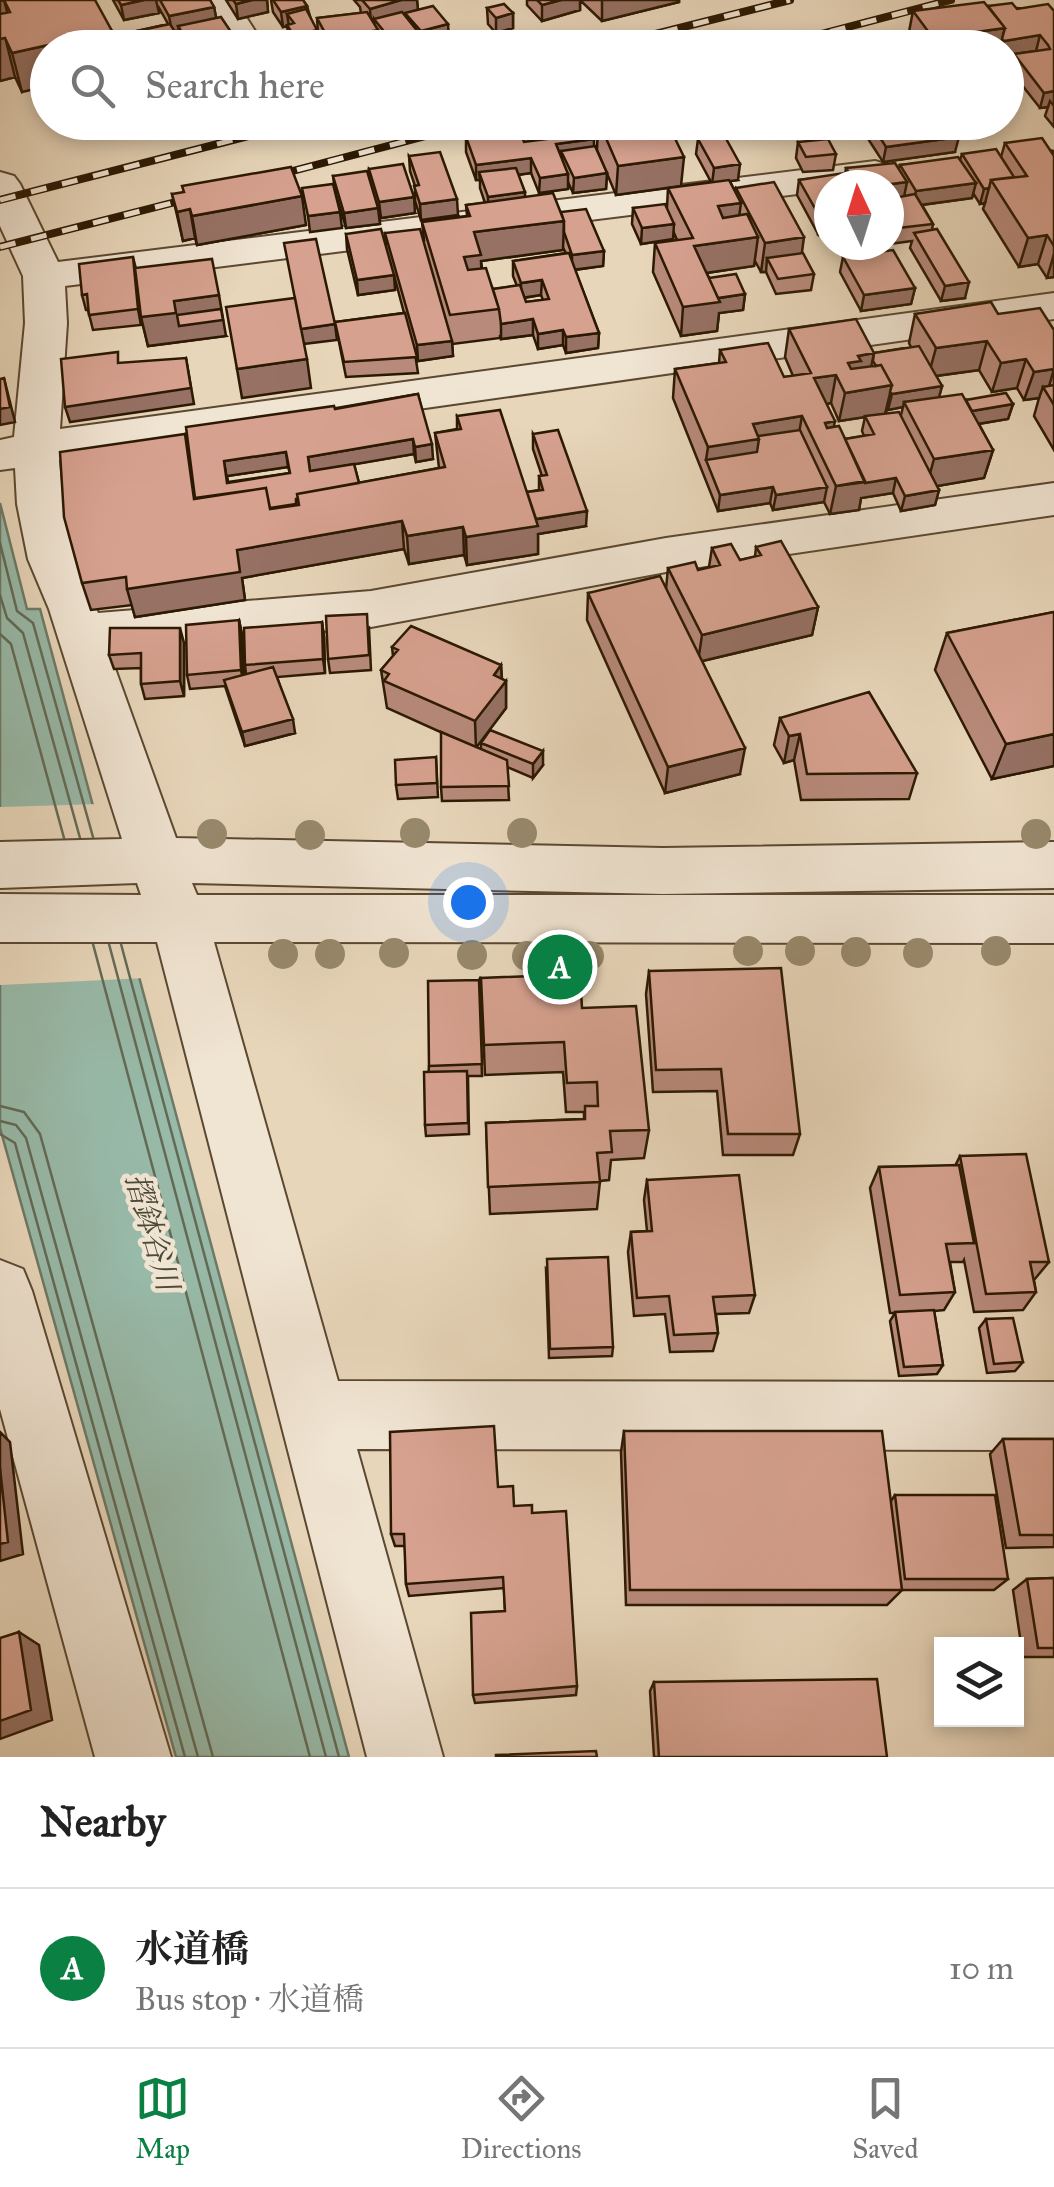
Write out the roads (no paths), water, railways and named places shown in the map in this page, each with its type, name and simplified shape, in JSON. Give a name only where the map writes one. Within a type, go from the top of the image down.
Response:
[{"type":"street","points":[[218,0],[237,30]]},
{"type":"street","points":[[44,276],[919,167]]},
{"type":"street","points":[[0,184],[44,276],[46,323],[18,452],[40,504],[52,559],[75,621],[146,888],[193,964],[405,1757]]},
{"type":"street","points":[[18,452],[1054,306]]},
{"type":"street","points":[[75,621],[371,609],[666,556],[1054,499]]},
{"type":"street","points":[[0,865],[146,888],[1054,920]]},
{"type":"street","points":[[0,918],[146,888],[1054,865]]},
{"type":"street","points":[[0,1290],[133,1757]]},
{"type":"street","points":[[313,1414],[1054,1416]]},
{"type":"water","name":"摺鉢谷川","points":[[0,503],[27,609],[40,609],[349,1757],[176,1757],[0,1128]]},
{"type":"railway","points":[[671,30],[790,0]]},
{"type":"railway","points":[[837,30],[951,0]]},
{"type":"railway","points":[[0,200],[233,140]]},
{"type":"railway","points":[[266,178],[411,140]]},
{"type":"railway","points":[[0,247],[199,196]]},
{"type":"place","name":"水道橋","points":[[560,967]]}]
